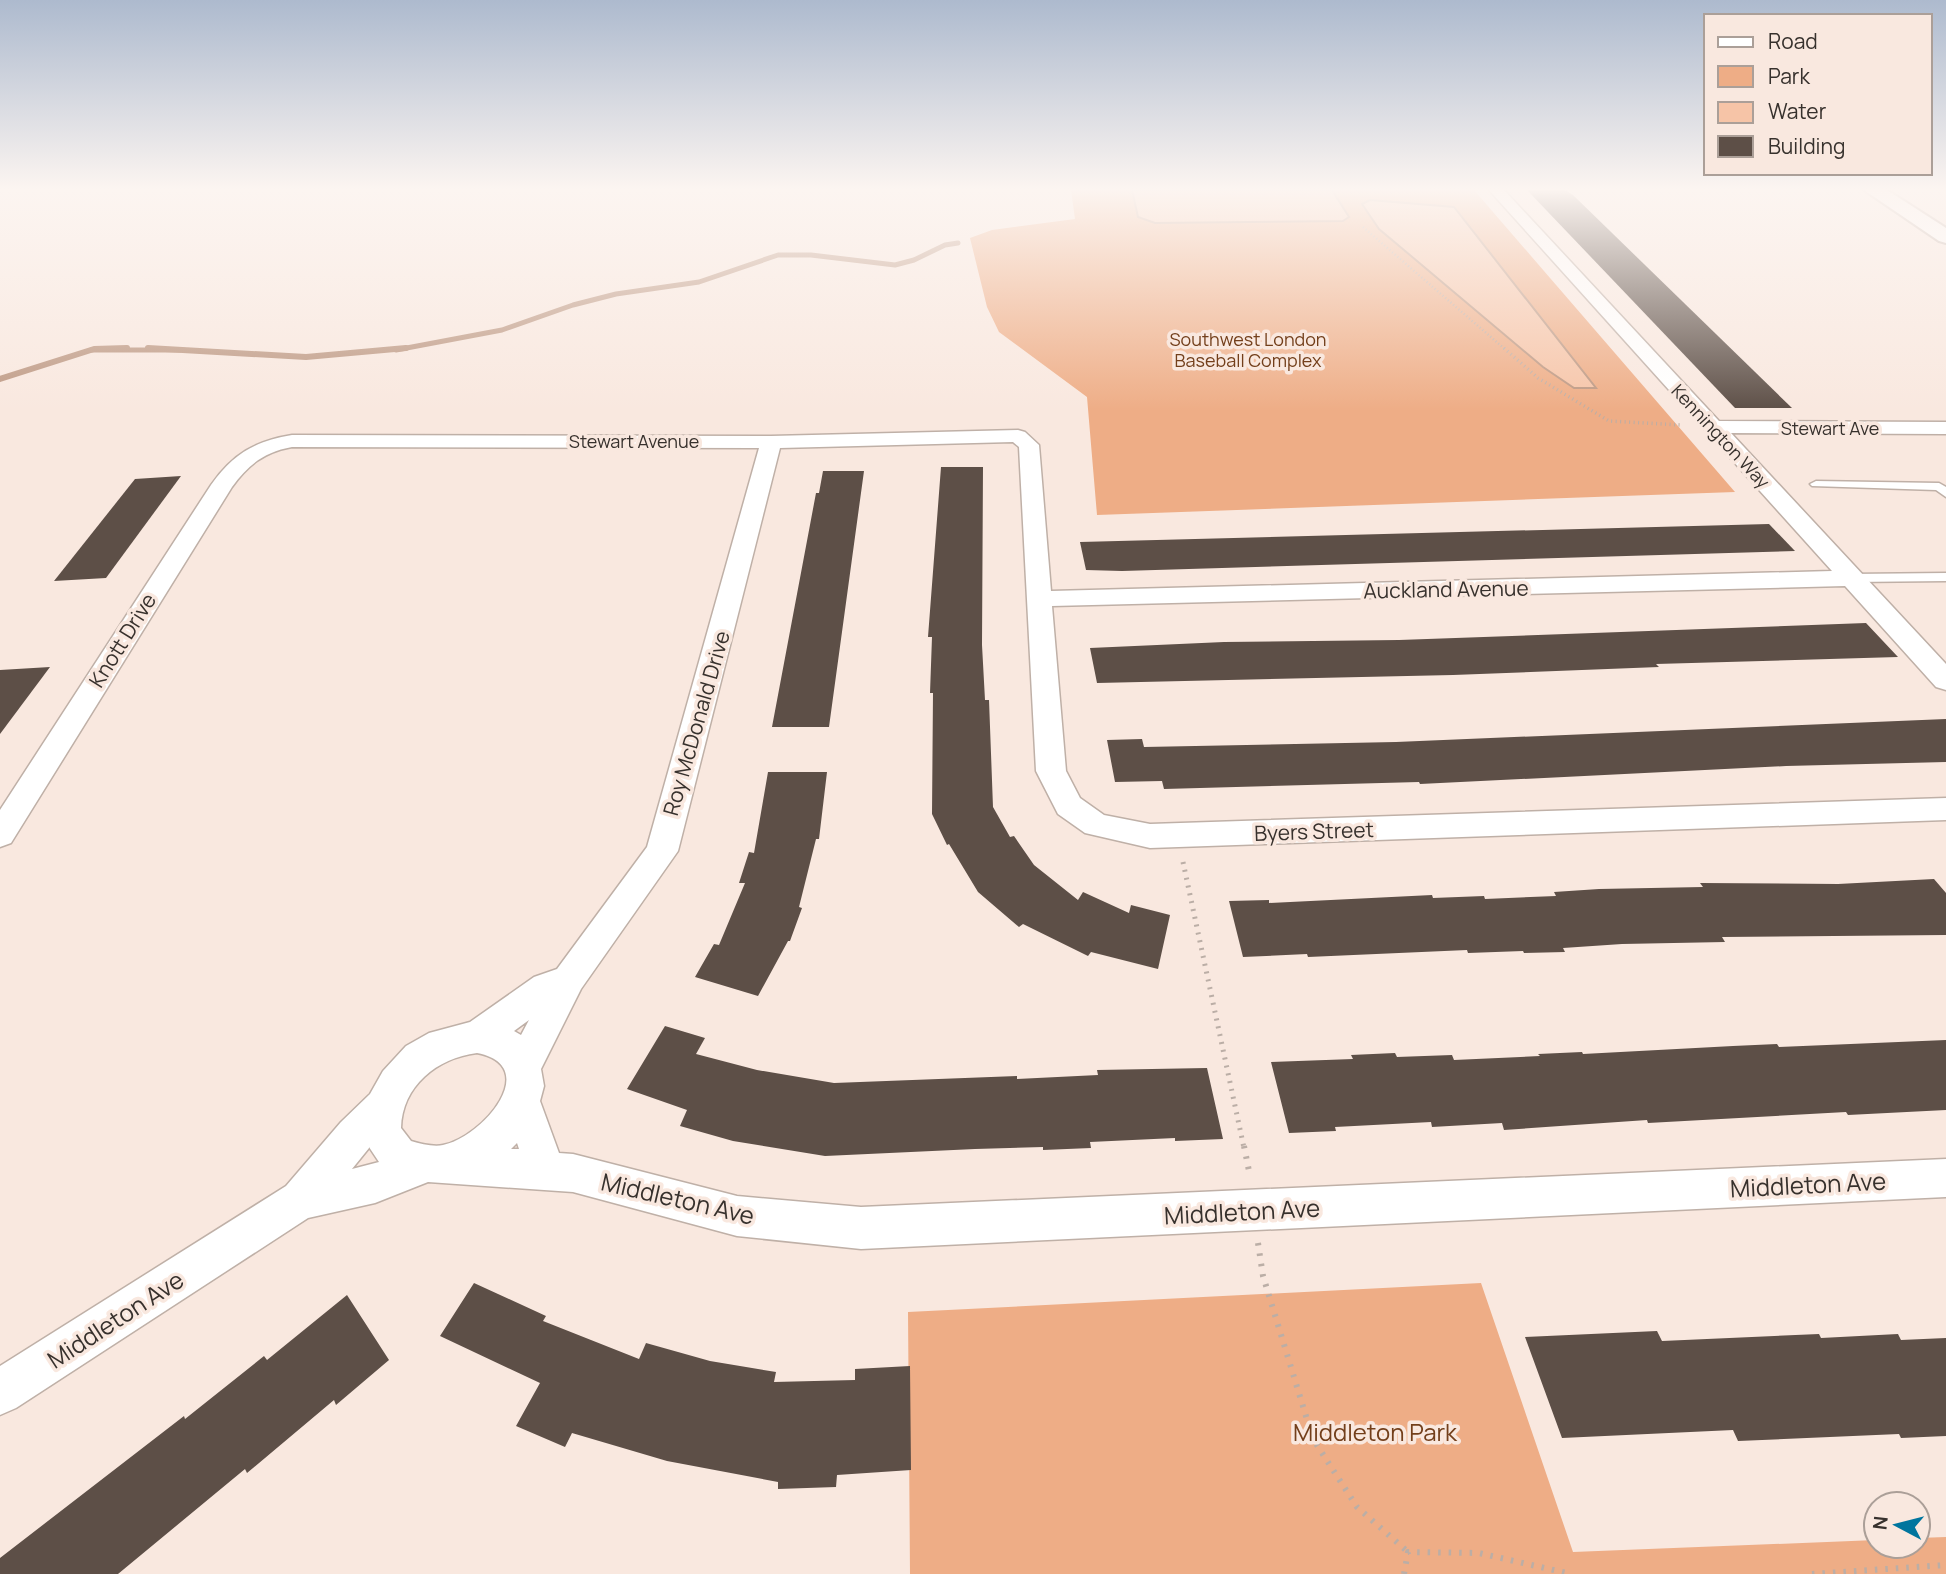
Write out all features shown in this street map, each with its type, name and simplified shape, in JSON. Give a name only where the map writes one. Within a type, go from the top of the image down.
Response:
[{"type":"street","name":"Kennington Way","points":[[1563,263],[1946,681]]},
{"type":"street","name":"Stewart Ave","points":[[1713,427],[1946,428]]},
{"type":"street","name":"Stewart Avenue","points":[[251,452],[271,444],[292,441],[771,442],[1018,436]]},
{"type":"street","name":"Byers Street","points":[[1018,436],[1029,445],[1051,771],[1069,806],[1096,825],[1150,836],[1946,810]]},
{"type":"street","name":"Roy McDonald Drive","points":[[524,1065],[569,979],[662,851],[771,442]]},
{"type":"street","name":"Knott Drive","points":[[0,835],[192,528],[239,462],[251,452]]},
{"type":"street","name":"Auckland Avenue","points":[[1039,599],[1852,578]]},
{"type":"street","points":[[477,1037],[546,988],[569,979]]},
{"type":"street","points":[[477,1037],[506,1044],[524,1065],[526,1083],[522,1103],[510,1123],[493,1142],[471,1156],[300,1200],[355,1135],[383,1107],[393,1085],[409,1066],[430,1050],[453,1040],[477,1037]]},
{"type":"street","points":[[522,1103],[534,1133],[544,1172]]},
{"type":"street","points":[[383,1107],[383,1134],[398,1155],[436,1164]]},
{"type":"street","name":"Middleton Ave","points":[[436,1164],[573,1173],[737,1216],[860,1228],[1946,1178]]},
{"type":"street","name":"Middleton Ave","points":[[0,1392],[300,1200]]},
{"type":"lane","points":[[1816,484],[1944,489]]},
{"type":"lane","points":[[1852,578],[1946,577]]},
{"type":"path","points":[[1405,263],[1538,378],[1609,421],[1713,427]]},
{"type":"path","points":[[1183,862],[1249,1173]]},
{"type":"path","points":[[1263,1276],[1312,1439],[1357,1507],[1408,1552],[1479,1553],[1571,1574]]},
{"type":"path","points":[[1404,1574],[1408,1552]]},
{"type":"path","points":[[1812,1574],[1946,1565]]},
{"type":"green space","name":"Southwest London Baseball Complex","points":[[976,263],[1537,263],[1735,492],[1097,515],[1087,397],[999,332],[987,307]]},
{"type":"green space","name":"Middleton Park","points":[[1481,1283],[1573,1552],[1862,1541],[1862,1560],[1932,1560],[1932,1538],[1946,1537],[1946,1574],[910,1574],[908,1312]]},
{"type":"water","points":[[1420,263],[1498,263],[1596,388],[1574,388],[1543,367]]},
{"type":"building","points":[[1597,263],[1643,263],[1792,408],[1735,408]]},
{"type":"building","points":[[941,467],[983,467],[982,645],[985,700],[989,700],[993,807],[1010,837],[1014,836],[1034,865],[1078,900],[1083,892],[1129,913],[1131,905],[1170,915],[1158,969],[1091,952],[1088,956],[1023,924],[1019,927],[978,892],[949,844],[947,845],[932,814],[932,637],[928,637]]},
{"type":"building","points":[[823,471],[864,471],[829,727],[772,727],[816,493],[819,493]]},
{"type":"building","points":[[181,476],[106,578],[54,581],[135,479]]},
{"type":"building","points":[[1769,524],[1795,551],[1122,571],[1086,570],[1080,542]]},
{"type":"building","points":[[1866,623],[1898,657],[1656,664],[1659,667],[1453,675],[1097,683],[1090,648],[1224,642],[1399,640]]},
{"type":"building","points":[[50,667],[0,734],[0,670]]},
{"type":"building","points":[[1946,719],[1946,762],[1786,766],[1420,784],[1164,789],[1162,781],[1115,782],[1107,740],[1142,739],[1144,747],[1396,742]]},
{"type":"building","points":[[768,772],[827,772],[819,839],[816,839],[799,907],[802,908],[790,941],[758,996],[695,977],[714,944],[719,945],[745,883],[739,883],[749,852],[754,853]]},
{"type":"building","points":[[1934,879],[1946,893],[1946,935],[1722,937],[1725,942],[1563,948],[1565,952],[1468,953],[1467,950],[1243,957],[1229,901],[1269,900],[1269,903],[1432,895],[1433,898],[1484,896],[1485,899],[1556,896],[1554,892],[1599,889],[1703,887],[1700,883],[1838,884]]},
{"type":"building","points":[[665,1026],[705,1038],[696,1054],[757,1070],[834,1083],[1017,1076],[1017,1079],[1098,1075],[1097,1070],[1207,1068],[1223,1139],[1090,1142],[1091,1148],[975,1149],[825,1156],[733,1141],[680,1126],[687,1110],[627,1089]]},
{"type":"building","points":[[1946,1040],[1946,1110],[1848,1115],[1846,1112],[1648,1123],[1647,1120],[1504,1130],[1502,1123],[1432,1127],[1431,1122],[1335,1127],[1336,1131],[1289,1133],[1271,1062],[1353,1059],[1351,1055],[1395,1053],[1397,1057],[1452,1055],[1454,1060],[1777,1044],[1779,1047]]},
{"type":"building","points":[[474,1283],[546,1316],[543,1321],[639,1359],[646,1343],[710,1361],[776,1372],[774,1382],[855,1380],[855,1369],[910,1366],[911,1470],[837,1475],[836,1487],[778,1489],[778,1482],[667,1461],[572,1433],[565,1447],[516,1426],[540,1383],[440,1336]]},
{"type":"building","points":[[347,1295],[389,1360],[336,1405],[334,1400],[247,1473],[245,1469],[118,1574],[0,1574],[0,1558],[264,1356],[267,1360]]},
{"type":"building","points":[[1657,1331],[1662,1341],[1819,1334],[1821,1338],[1898,1334],[1901,1340],[1946,1338],[1946,1436],[1901,1438],[1899,1434],[1738,1441],[1733,1430],[1562,1438],[1525,1337]]},
{"type":"waterway","points":[[396,350],[502,330],[573,305],[616,294],[699,282],[753,263]]},
{"type":"waterway","points":[[882,263],[901,263]]},
{"type":"waterway","points":[[0,379],[94,349],[127,348]]},
{"type":"waterway","points":[[148,348],[306,357],[406,348]]},
{"type":"waterway","points":[[91,350],[180,350]]}]
